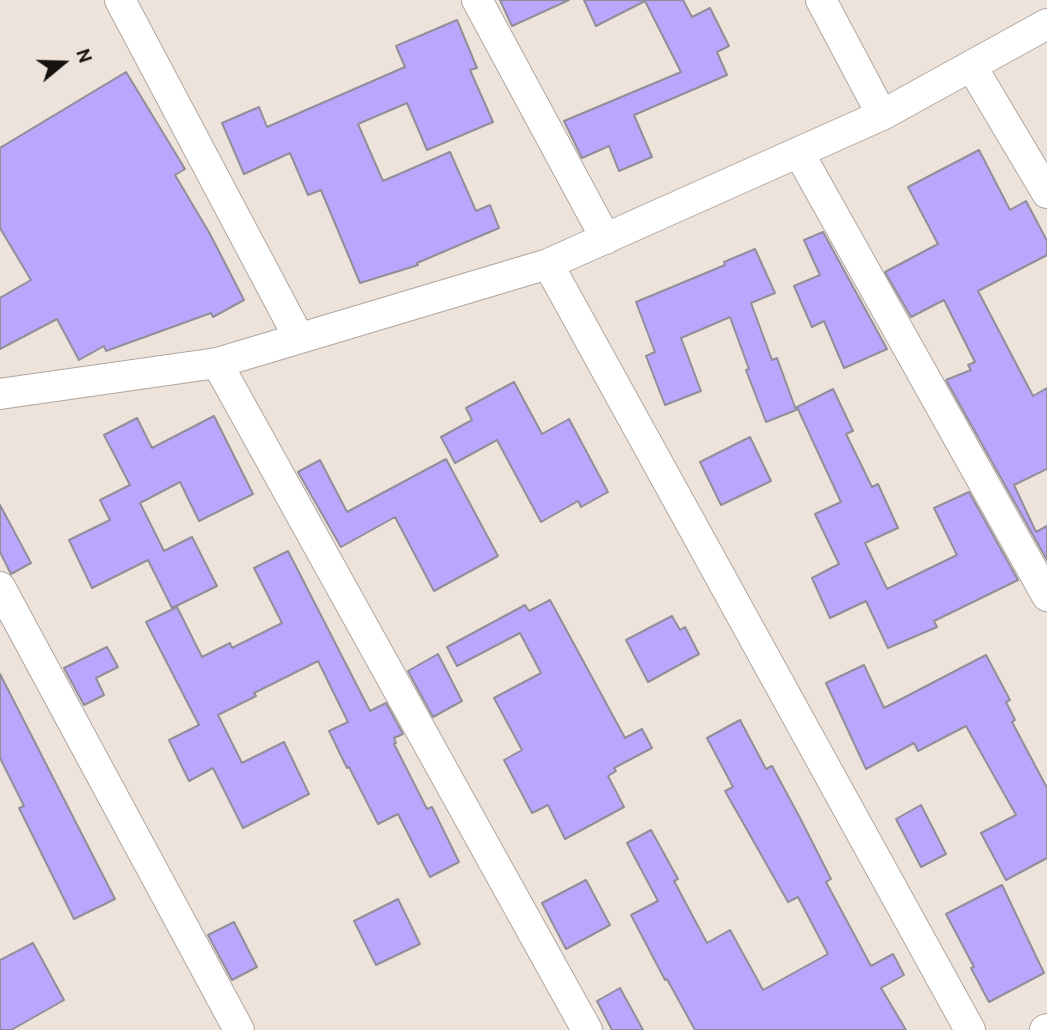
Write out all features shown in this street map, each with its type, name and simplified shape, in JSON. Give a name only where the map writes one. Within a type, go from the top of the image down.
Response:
[{"type":"street","points":[[120,0],[299,338]]},
{"type":"street","points":[[477,0],[606,239]]},
{"type":"street","points":[[821,0],[882,116]]},
{"type":"street","points":[[0,394],[217,363],[548,264],[882,116],[1047,24]]},
{"type":"street","points":[[972,67],[1047,193]]},
{"type":"street","points":[[799,153],[1047,596]]},
{"type":"street","points":[[548,264],[970,1030]]},
{"type":"street","points":[[217,363],[587,1030]]},
{"type":"street","points":[[0,587],[239,1030]]},
{"type":"building","points":[[500,0],[569,0],[512,26]]},
{"type":"building","points":[[584,0],[683,0],[692,17],[710,8],[729,46],[717,52],[727,75],[634,115],[652,157],[619,171],[609,146],[582,158],[564,121],[681,72],[645,1],[596,26]]},
{"type":"building","points":[[457,20],[477,68],[470,70],[493,122],[427,150],[407,103],[358,124],[383,181],[450,152],[476,211],[490,205],[499,228],[417,263],[418,265],[360,283],[321,190],[308,195],[290,153],[244,174],[222,123],[259,107],[267,127],[405,67],[396,46]]},
{"type":"building","points":[[126,72],[185,169],[175,175],[210,234],[244,300],[213,317],[211,313],[106,351],[104,346],[79,360],[57,319],[0,349],[0,298],[31,280],[0,228],[0,148]]},
{"type":"building","points":[[979,150],[1010,210],[1026,201],[1047,241],[1047,255],[978,291],[1033,396],[1047,388],[1047,469],[1014,485],[1036,532],[1047,526],[1047,560],[946,380],[971,370],[968,365],[975,362],[944,300],[911,317],[885,272],[938,244],[908,187]]},
{"type":"building","points":[[823,232],[887,349],[844,368],[824,321],[812,327],[794,286],[820,275],[804,240]]},
{"type":"building","points":[[755,249],[775,293],[751,303],[772,360],[777,358],[796,410],[766,422],[730,317],[681,338],[701,391],[665,405],[646,356],[655,352],[636,302],[725,265],[724,262]]},
{"type":"building","points":[[514,382],[542,434],[569,419],[608,492],[581,507],[578,501],[541,522],[497,440],[455,463],[441,437],[472,420],[466,408]]},
{"type":"building","points":[[833,389],[853,431],[846,434],[872,487],[878,484],[898,528],[865,543],[887,589],[957,555],[934,508],[969,492],[1018,580],[934,621],[937,627],[888,648],[866,601],[830,618],[812,578],[839,564],[815,514],[841,502],[797,407]]},
{"type":"building","points":[[214,416],[253,494],[199,521],[180,482],[140,503],[164,551],[192,537],[217,586],[172,608],[148,560],[92,588],[69,540],[110,520],[100,500],[130,485],[104,435],[137,418],[152,448]]},
{"type":"building","points":[[750,437],[771,481],[721,505],[700,462]]},
{"type":"building","points":[[446,459],[498,556],[434,591],[395,517],[341,547],[298,472],[320,460],[347,512]]},
{"type":"building","points":[[0,505],[31,563],[11,574],[0,552]]},
{"type":"building","points":[[288,551],[370,711],[386,703],[403,734],[394,738],[394,744],[427,809],[432,807],[459,862],[430,877],[398,814],[378,824],[349,767],[347,768],[329,731],[348,722],[318,661],[254,693],[256,696],[218,715],[242,763],[284,742],[309,794],[243,828],[213,768],[189,781],[169,740],[199,725],[146,622],[177,607],[202,657],[230,643],[232,648],[282,623],[254,568]]},
{"type":"building","points":[[550,600],[625,738],[642,729],[652,748],[614,768],[616,771],[608,776],[624,807],[565,839],[548,805],[532,813],[504,760],[522,750],[494,698],[541,673],[520,633],[457,666],[447,647],[525,605],[529,611]]},
{"type":"building","points":[[672,616],[680,630],[685,627],[699,654],[648,682],[626,640]]},
{"type":"building","points":[[107,647],[118,667],[96,678],[104,695],[84,705],[64,668]]},
{"type":"building","points":[[438,654],[462,701],[433,717],[408,671]]},
{"type":"building","points":[[986,655],[1010,700],[1006,702],[1015,720],[1012,722],[1047,788],[1047,858],[1006,880],[981,833],[1016,815],[966,726],[918,751],[914,743],[866,769],[826,683],[864,665],[884,708]]},
{"type":"building","points":[[0,674],[115,899],[74,919],[19,808],[24,806],[0,758]]},
{"type":"building","points":[[740,720],[766,769],[772,766],[800,818],[831,879],[826,882],[871,966],[893,954],[904,975],[881,988],[906,1030],[695,1030],[667,979],[665,980],[631,915],[658,901],[627,843],[651,830],[678,879],[674,881],[707,943],[730,930],[763,990],[828,954],[798,897],[788,902],[725,791],[733,787],[707,738]]},
{"type":"building","points":[[921,805],[946,854],[921,867],[896,819]]},
{"type":"building","points":[[586,880],[610,925],[566,949],[542,903]]},
{"type":"building","points":[[1002,885],[1044,973],[989,1002],[946,914]]},
{"type":"building","points":[[398,899],[420,944],[376,965],[354,921]]},
{"type":"building","points":[[234,922],[257,967],[232,980],[208,935]]},
{"type":"building","points":[[33,943],[64,1000],[11,1030],[0,1030],[0,960]]},
{"type":"building","points":[[620,988],[643,1030],[612,1030],[597,1001]]}]
